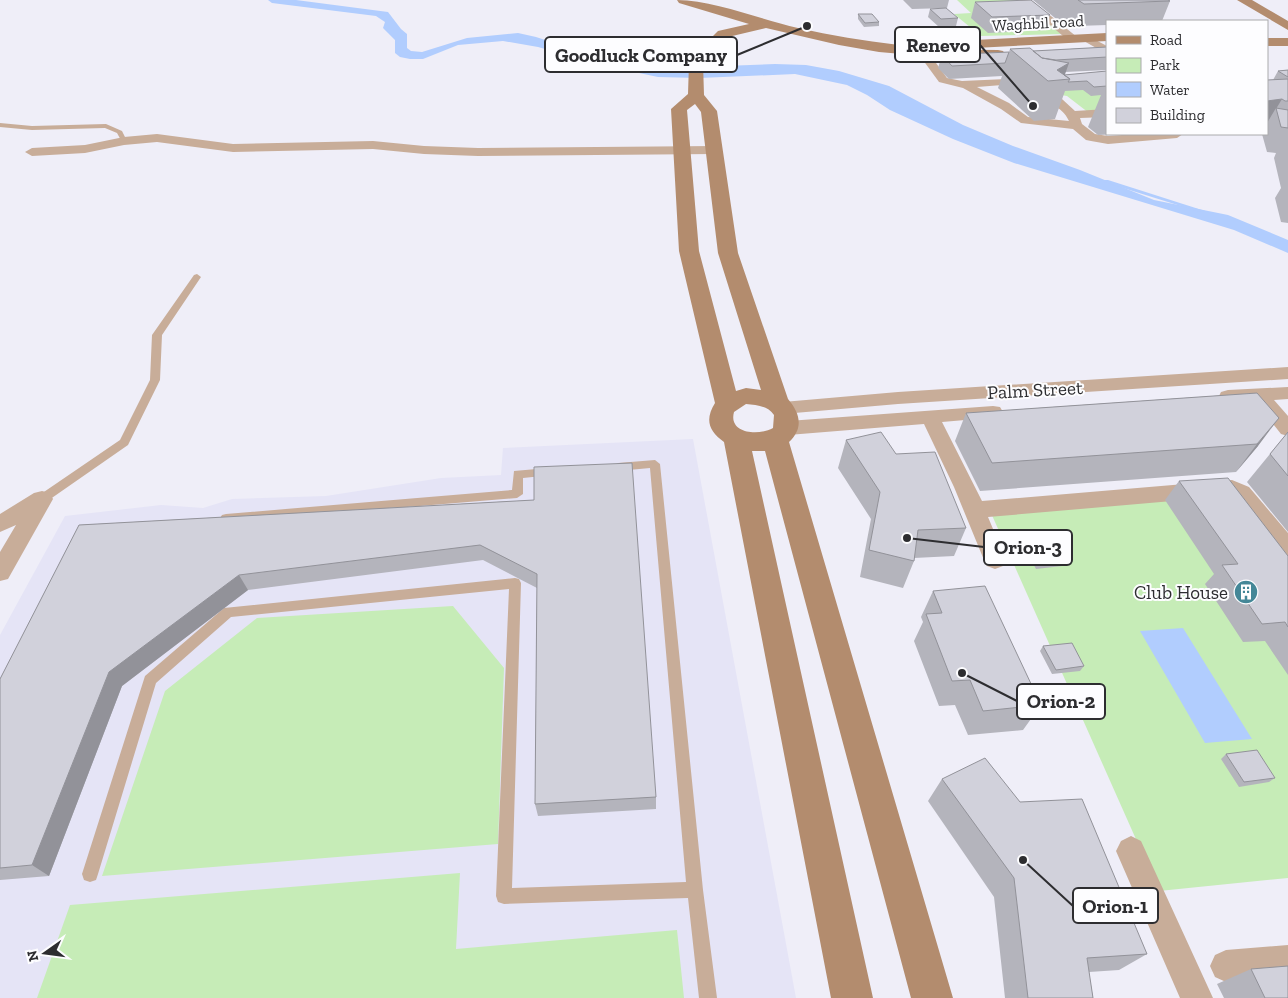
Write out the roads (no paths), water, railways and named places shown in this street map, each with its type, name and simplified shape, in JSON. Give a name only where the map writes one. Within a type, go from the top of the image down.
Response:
[{"type":"main road","name":"Waghbil road","points":[[683,0],[711,4],[773,24],[924,54],[984,54],[1106,44]]},
{"type":"main road","points":[[1243,0],[1288,26]]},
{"type":"main road","name":"Waghbil road","points":[[711,4],[773,24],[909,43],[946,45],[1080,39],[1106,44]]},
{"type":"main road","points":[[711,4],[723,34]]},
{"type":"main road","points":[[1229,5],[1252,20]]},
{"type":"main road","points":[[773,24],[723,34],[696,63],[696,90],[709,110],[728,253],[781,419],[932,998]]},
{"type":"main road","points":[[1268,34],[1287,39]]},
{"type":"main road","points":[[696,90],[679,109],[689,251],[727,403]]},
{"type":"main road","points":[[756,396],[781,419],[756,442],[736,438],[724,428],[721,423],[721,411],[727,403],[740,397],[756,396]]},
{"type":"main road","points":[[736,438],[852,998]]},
{"type":"street","points":[[1025,0],[1080,39]]},
{"type":"street","points":[[909,43],[924,54],[943,80],[956,85],[967,86],[1030,122],[1075,121],[1106,114]]},
{"type":"street","points":[[956,85],[1038,80]]},
{"type":"street","points":[[1019,81],[1033,94],[1058,102],[1091,137],[1108,140],[1166,135]]},
{"type":"street","points":[[32,152],[85,149],[124,141],[158,138],[233,148],[373,145],[424,150],[478,152],[715,150]]},
{"type":"street","name":"Palm Street","points":[[781,419],[898,398],[1288,373]]},
{"type":"street","points":[[1246,377],[1288,429]]},
{"type":"street","points":[[1210,398],[1288,393]]},
{"type":"street","points":[[781,419],[929,416],[1007,411]]},
{"type":"street","points":[[929,416],[949,451],[976,510],[995,560]]},
{"type":"street","points":[[976,510],[1232,488],[1242,492],[1288,549]]},
{"type":"street","points":[[0,524],[42,500]]},
{"type":"street","points":[[0,572],[42,500]]},
{"type":"street","points":[[1131,851],[1197,998]]},
{"type":"street","points":[[1226,966],[1288,961]]},
{"type":"lane","points":[[0,125],[32,128],[106,126],[120,132],[124,141]]},
{"type":"lane","points":[[42,500],[124,442],[154,380],[157,335],[197,277]]},
{"type":"lane","points":[[606,468],[655,464],[695,890],[708,998]]},
{"type":"lane","points":[[212,519],[517,494],[518,474],[557,471]]},
{"type":"lane","points":[[90,874],[150,680],[228,612],[515,583],[504,896],[695,890]]},
{"type":"water","points":[[268,0],[296,0],[388,12],[407,34],[407,48],[411,51],[422,52],[467,38],[518,33],[622,60],[696,67],[775,64],[806,65],[839,71],[889,86],[963,125],[1154,200],[1228,215],[1288,240],[1288,253],[1234,230],[1014,163],[953,139],[890,110],[847,85],[795,74],[699,78],[658,77],[606,66],[538,47],[503,41],[458,45],[423,59],[410,59],[400,57],[395,53],[395,40],[383,28],[385,22],[376,16],[272,3]]},
{"type":"water","points":[[1183,628],[1252,739],[1205,743],[1140,631]]},
{"type":"waterway","points":[[1106,181],[1202,211]]},
{"type":"place","name":"Goodluck Company","points":[[807,26]]},
{"type":"place","name":"Renevo","points":[[1033,106]]},
{"type":"place","name":"Orion-3","points":[[907,538]]},
{"type":"place","name":"Club House","points":[[1246,592]]},
{"type":"place","name":"Orion-2","points":[[962,673]]},
{"type":"place","name":"Orion-1","points":[[1023,860]]}]
